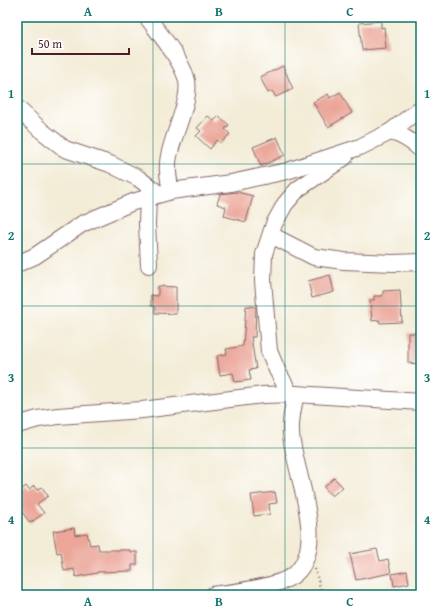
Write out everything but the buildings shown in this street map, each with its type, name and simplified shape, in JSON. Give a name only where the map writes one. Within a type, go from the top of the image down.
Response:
[{"type":"street","points":[[148,17],[174,54],[186,78],[187,93],[174,134],[168,163],[159,194],[147,224],[149,265]]},
{"type":"street","points":[[17,108],[42,131],[65,149],[110,164],[138,178],[159,194]]},
{"type":"street","points":[[214,595],[271,585],[294,574],[304,564],[308,552],[309,529],[305,495],[291,434],[293,394],[277,370],[269,351],[263,281],[264,254],[274,224],[285,204],[298,189],[360,147],[390,132],[421,108]]},
{"type":"street","points":[[390,132],[401,135],[413,142],[421,150]]},
{"type":"street","points":[[17,264],[35,256],[82,224],[133,202],[159,194],[232,183],[287,171],[360,147]]},
{"type":"street","points":[[271,235],[314,257],[344,261],[393,264],[421,262]]},
{"type":"street","points":[[17,425],[38,419],[58,416],[142,410],[263,395],[293,394],[421,402]]},
{"type":"path","points":[[308,552],[317,572],[322,595]]},
{"type":"path","points":[[317,595],[321,591]]}]
